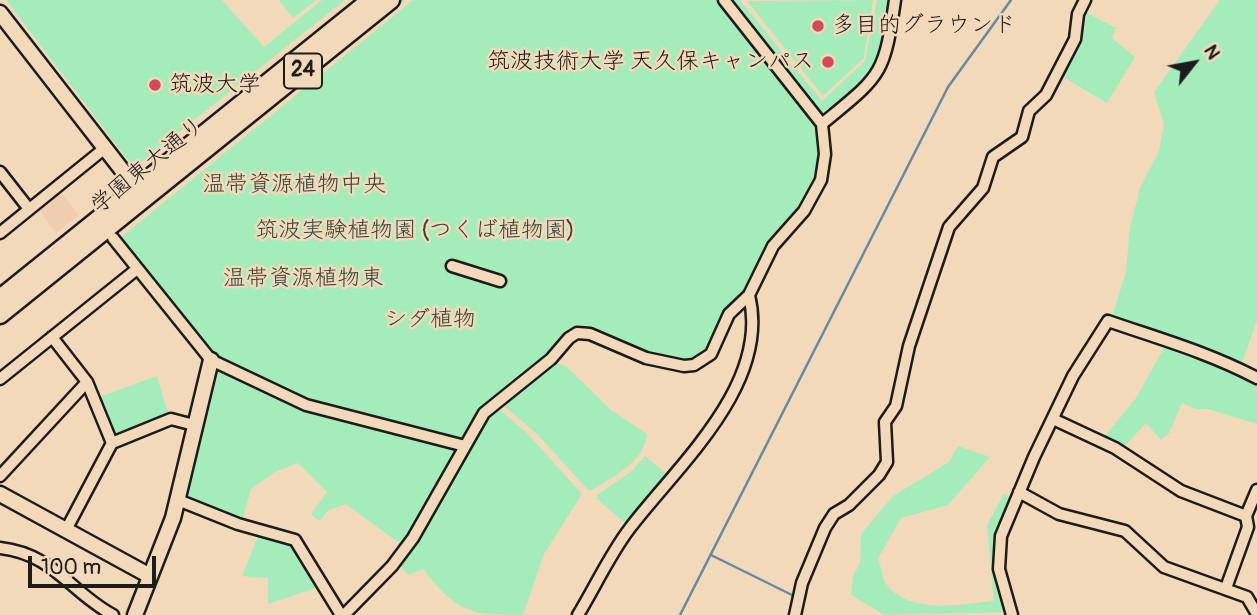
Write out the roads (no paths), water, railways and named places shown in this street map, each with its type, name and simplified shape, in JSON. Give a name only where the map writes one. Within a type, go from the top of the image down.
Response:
[{"type":"main road","name":"学園東大通り","points":[[0,315],[370,0]]},
{"type":"main road","name":"学園東大通り","points":[[0,298],[141,194],[390,0]]},
{"type":"street","points":[[178,500],[238,524],[295,540],[309,557],[342,615],[392,566],[413,538],[484,413],[551,359],[576,333],[590,334],[646,358],[694,365],[710,354],[729,314],[749,295],[773,246],[804,211],[821,180],[825,154],[822,124],[724,0]]},
{"type":"street","points":[[822,124],[867,87],[882,67],[888,50],[895,0]]},
{"type":"street","points":[[795,615],[802,583],[825,528],[834,514],[849,505],[879,475],[887,462],[886,422],[896,406],[909,346],[949,227],[984,188],[993,158],[1022,137],[1030,111],[1046,95],[1074,39],[1078,14],[1085,0]]},
{"type":"street","points":[[0,13],[141,194]]},
{"type":"street","points":[[0,233],[105,148]]},
{"type":"street","points":[[0,173],[29,209]]},
{"type":"street","points":[[113,238],[211,360],[306,405],[465,446]]},
{"type":"street","points":[[452,266],[500,281]]},
{"type":"street","points":[[0,379],[137,269]]},
{"type":"street","points":[[578,615],[628,530],[691,457],[727,405],[744,365],[754,315],[749,295]]},
{"type":"street","points":[[1012,615],[999,569],[1001,536],[1073,376],[1108,321],[1164,341],[1179,342],[1257,378]]},
{"type":"street","points":[[52,337],[87,382],[112,443]]},
{"type":"street","points":[[135,615],[178,500],[211,360]]},
{"type":"street","points":[[0,476],[87,382]]},
{"type":"street","points":[[66,530],[112,443],[171,419],[194,425]]},
{"type":"street","points":[[1053,419],[1115,448],[1181,491],[1246,516]]},
{"type":"street","points":[[1226,588],[1248,527],[1246,516],[1257,490]]},
{"type":"street","points":[[1020,492],[1059,514],[1125,531],[1164,567],[1247,597],[1257,614]]},
{"type":"street","points":[[0,494],[150,576]]},
{"type":"street","points":[[0,548],[29,555],[55,568],[89,602],[113,615]]},
{"type":"waterway","points":[[680,615],[948,87],[1011,0]]},
{"type":"waterway","points":[[711,555],[794,596]]},
{"type":"place","name":"多目的グラウンド","points":[[818,26]]},
{"type":"place","name":"筑波技術大学 天久保キャンパス","points":[[828,62]]},
{"type":"place","name":"筑波大学","points":[[155,85]]},
{"type":"park label","name":"温帯資源植物中央","points":[[294,185]]},
{"type":"park label","name":"筑波実験植物園 (つくば植物園)","points":[[415,231]]},
{"type":"park label","name":"温帯資源植物東","points":[[303,279]]},
{"type":"park label","name":"シダ植物","points":[[430,320]]}]
